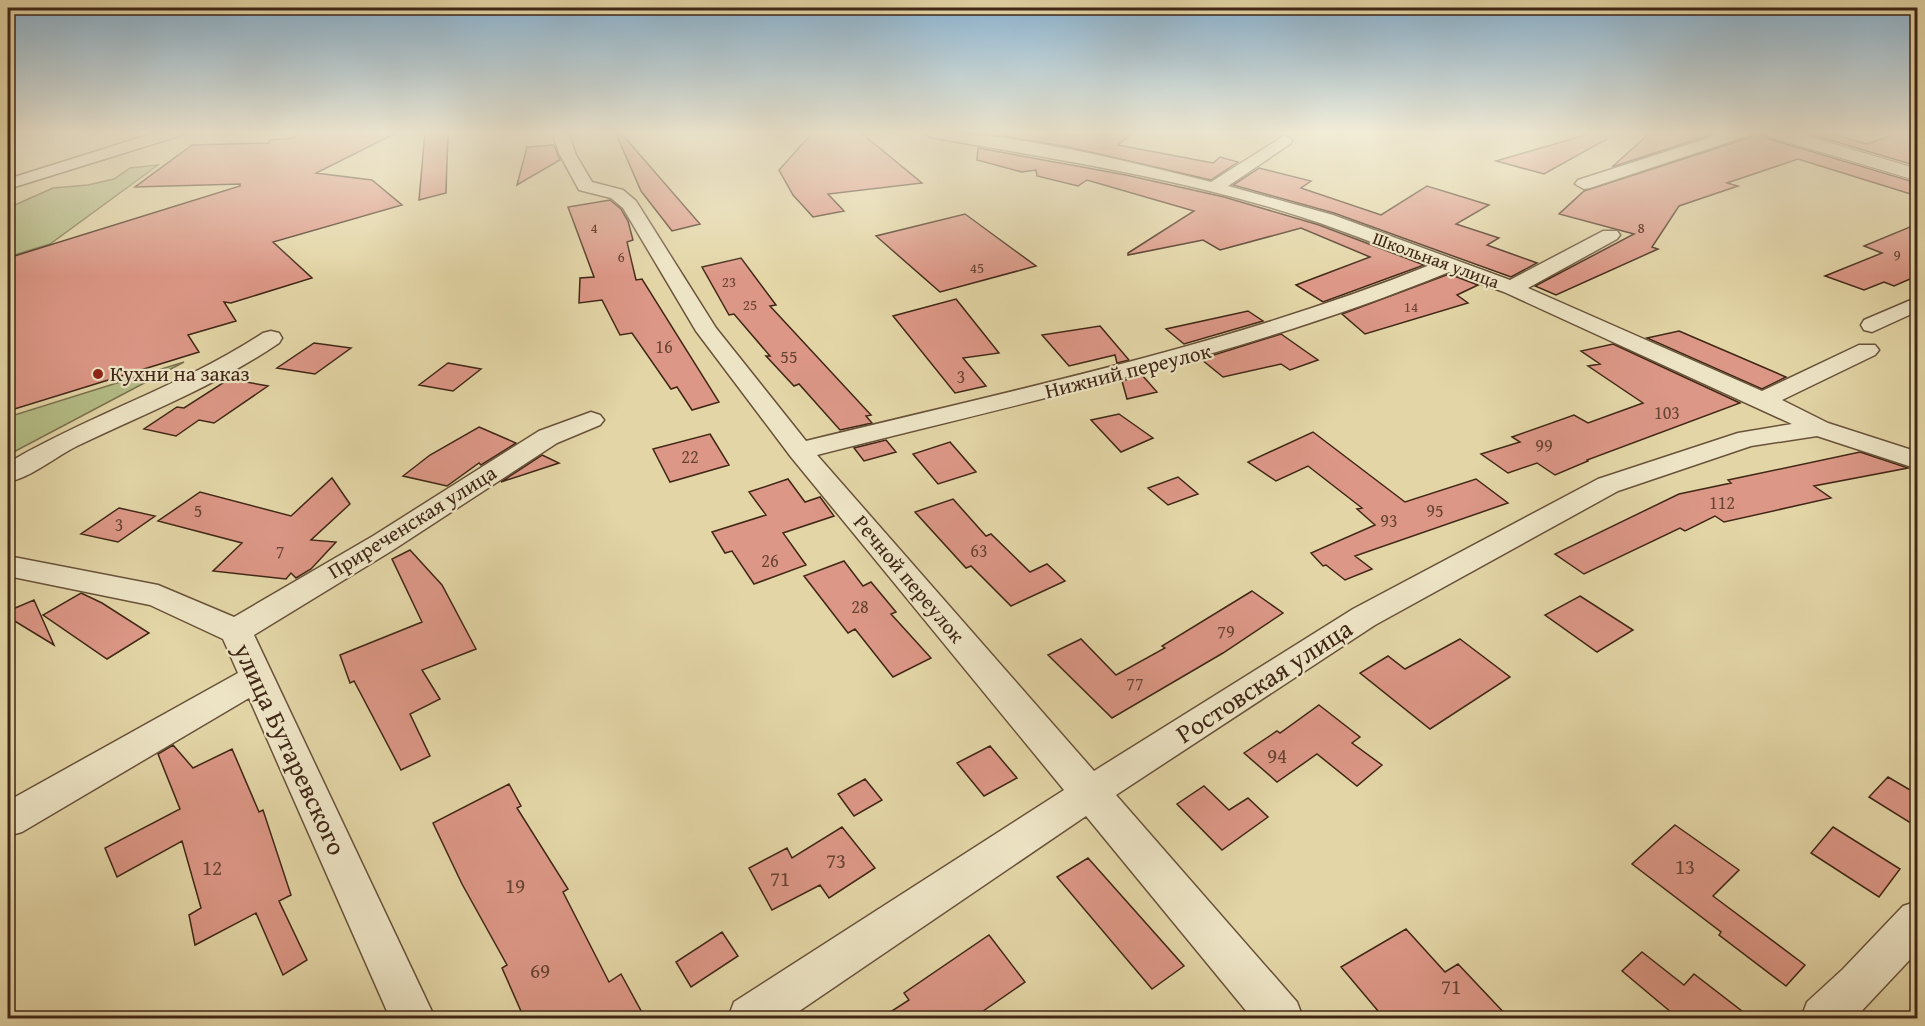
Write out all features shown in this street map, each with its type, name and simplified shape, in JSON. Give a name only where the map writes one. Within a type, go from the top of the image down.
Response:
[{"type":"street","name":"Речной переулок","points":[[582,180],[585,186],[616,194],[630,205],[706,331],[800,451],[1281,1018]]},
{"type":"street","name":"Школьная улица","points":[[1180,180],[1326,219],[1511,288],[1762,400],[1819,428],[1917,461]]},
{"type":"street","points":[[1214,188],[1226,180]]},
{"type":"street","points":[[1584,184],[1597,180]]},
{"type":"street","points":[[1511,288],[1610,235]]},
{"type":"street","name":"Нижний переулок","points":[[800,451],[1210,350],[1363,300],[1448,265]]},
{"type":"street","points":[[1872,325],[1917,303]]},
{"type":"street","points":[[8,474],[67,441],[188,388],[244,357],[271,338]]},
{"type":"street","points":[[1762,400],[1867,350]]},
{"type":"street","name":"Приреченская улица","points":[[236,631],[383,543],[548,437],[591,420]]},
{"type":"street","name":"Ростовская улица","points":[[750,1018],[1091,792],[1364,617],[1608,485],[1747,439],[1819,428]]},
{"type":"street","name":"улица Бутаревского","points":[[8,566],[158,596],[236,631],[413,1018]]},
{"type":"street","points":[[8,820],[257,678]]},
{"type":"street","points":[[1823,1018],[1859,984],[1917,920]]},
{"type":"green space","points":[[110,180],[138,180],[50,244],[8,257],[8,208],[53,188],[88,185]]},
{"type":"green space","points":[[184,362],[8,455],[8,417]]},
{"type":"building","points":[[145,180],[371,180],[402,205],[273,242],[312,278],[231,303],[224,302],[236,321],[188,335],[199,352],[8,411],[8,258],[240,186],[240,184],[135,187]]},
{"type":"building","points":[[421,180],[446,180],[446,193],[419,200]]},
{"type":"building","points":[[636,180],[662,180],[700,224],[672,231],[641,191]]},
{"type":"building","points":[[785,180],[918,180],[922,183],[828,194],[844,211],[813,217],[793,195]]},
{"type":"building","points":[[1053,180],[1148,180],[1224,197],[1319,225],[1424,265],[1323,302],[1296,285],[1370,257],[1301,228],[1220,250],[1203,240],[1128,255],[1194,211],[1087,180],[1078,186]]},
{"type":"building","points":[[1241,180],[1307,180],[1311,181],[1301,188],[1381,215],[1427,186],[1489,205],[1456,224],[1499,238],[1487,245],[1537,263],[1511,277],[1334,213],[1233,185]]},
{"type":"building","points":[[1618,180],[1736,180],[1727,183],[1738,186],[1679,206],[1652,247],[1658,249],[1556,295],[1535,286],[1634,234],[1559,214],[1584,191]]},
{"type":"building","points":[[1865,180],[1907,180],[1917,183],[1917,196]]},
{"type":"building","points":[[610,200],[621,209],[628,221],[633,240],[627,242],[636,280],[642,279],[719,402],[692,410],[677,387],[671,389],[632,333],[620,335],[602,300],[579,303],[580,278],[594,277],[568,207]]},
{"type":"building","points":[[965,214],[1036,266],[940,292],[876,236]]},
{"type":"building","points":[[1917,224],[1917,276],[1894,286],[1884,282],[1864,290],[1825,276],[1882,253],[1864,246]]},
{"type":"building","points":[[741,258],[776,305],[770,306],[871,415],[866,416],[872,423],[840,430],[799,384],[794,386],[766,356],[770,356],[734,314],[729,315],[702,267]]},
{"type":"building","points":[[1449,274],[1478,285],[1457,295],[1468,303],[1365,334],[1342,314]]},
{"type":"building","points":[[956,299],[999,353],[963,358],[986,386],[955,393],[893,316]]},
{"type":"building","points":[[1248,311],[1263,321],[1184,344],[1166,329]]},
{"type":"building","points":[[1100,326],[1129,360],[1117,363],[1115,355],[1069,366],[1042,335]]},
{"type":"building","points":[[1679,331],[1786,377],[1762,389],[1647,338]]},
{"type":"building","points":[[1281,334],[1318,360],[1290,370],[1281,364],[1223,377],[1201,359]]},
{"type":"building","points":[[314,343],[351,348],[315,374],[277,368]]},
{"type":"building","points":[[1613,344],[1740,403],[1587,460],[1555,475],[1537,463],[1508,473],[1481,454],[1520,442],[1512,437],[1574,415],[1588,423],[1643,403],[1588,366],[1600,364],[1581,351]]},
{"type":"building","points":[[448,363],[481,369],[453,391],[419,385]]},
{"type":"building","points":[[1142,375],[1157,392],[1127,399],[1122,381]]},
{"type":"building","points":[[229,379],[268,386],[214,423],[199,420],[176,436],[144,429],[177,407],[184,408]]},
{"type":"building","points":[[1119,414],[1153,438],[1121,452],[1091,420]]},
{"type":"building","points":[[479,427],[516,443],[481,465],[479,463],[447,486],[403,476],[430,455]]},
{"type":"building","points":[[1313,432],[1405,502],[1476,479],[1508,503],[1355,556],[1372,569],[1345,580],[1326,565],[1323,566],[1311,553],[1375,525],[1357,509],[1362,508],[1308,466],[1276,481],[1248,462]]},
{"type":"building","points":[[710,434],[729,465],[670,482],[653,449]]},
{"type":"building","points":[[886,440],[896,452],[864,461],[854,448]]},
{"type":"building","points":[[950,442],[976,472],[938,484],[913,454]]},
{"type":"building","points":[[1860,452],[1908,468],[1814,486],[1831,498],[1724,522],[1715,516],[1685,531],[1680,528],[1584,574],[1555,554],[1679,494],[1731,483],[1728,480]]},
{"type":"building","points":[[542,455],[559,463],[501,482]]},
{"type":"building","points":[[1178,477],[1198,494],[1168,505],[1148,488]]},
{"type":"building","points":[[332,478],[350,504],[311,540],[336,542],[311,569],[296,578],[291,573],[286,579],[213,571],[242,543],[158,521],[200,492],[291,516]]},
{"type":"building","points":[[788,479],[805,502],[820,497],[834,516],[783,533],[806,565],[754,584],[732,551],[725,553],[712,532],[766,515],[749,492]]},
{"type":"building","points":[[953,499],[986,536],[991,534],[1030,572],[1047,564],[1065,581],[1011,606],[971,566],[966,568],[915,512]]},
{"type":"building","points":[[119,508],[155,516],[118,542],[81,534]]},
{"type":"building","points":[[410,550],[442,585],[476,649],[422,670],[440,699],[410,714],[430,756],[401,770],[354,681],[350,683],[340,655],[422,622],[392,559]]},
{"type":"building","points":[[844,561],[863,586],[871,582],[896,612],[891,614],[931,658],[893,677],[855,629],[848,633],[804,576]]},
{"type":"building","points":[[1252,591],[1283,613],[1223,653],[1112,718],[1048,655],[1081,639],[1116,675],[1165,648],[1162,646]]},
{"type":"building","points":[[81,593],[102,603],[149,633],[107,659],[43,615]]},
{"type":"building","points":[[1580,596],[1633,630],[1597,652],[1545,615]]},
{"type":"building","points":[[34,600],[54,645],[8,617],[8,611]]},
{"type":"building","points":[[1460,639],[1510,677],[1430,729],[1360,673],[1388,656],[1405,669]]},
{"type":"building","points":[[1319,705],[1360,737],[1352,743],[1382,765],[1357,786],[1317,754],[1277,782],[1244,753],[1277,731],[1280,733]]},
{"type":"building","points":[[173,745],[193,768],[232,749],[259,812],[263,810],[291,895],[279,901],[307,960],[283,975],[256,913],[195,945],[189,915],[201,908],[182,841],[117,877],[105,848],[180,809],[158,754]]},
{"type":"building","points":[[990,746],[1017,778],[984,796],[957,763]]},
{"type":"building","points":[[1888,777],[1917,794],[1917,827],[1869,797]]},
{"type":"building","points":[[865,779],[882,800],[854,816],[838,794]]},
{"type":"building","points":[[509,784],[521,806],[517,808],[568,889],[563,892],[609,982],[621,974],[645,1018],[524,1018],[502,968],[507,965],[462,884],[433,823]]},
{"type":"building","points":[[1204,786],[1229,810],[1248,798],[1268,817],[1222,850],[1177,804]]},
{"type":"building","points":[[1675,825],[1739,870],[1713,896],[1805,965],[1786,986],[1719,935],[1721,932],[1632,864]]},
{"type":"building","points":[[842,827],[875,868],[829,898],[820,885],[772,910],[749,868],[787,848],[792,858]]},
{"type":"building","points":[[1833,827],[1900,869],[1879,897],[1811,853]]},
{"type":"building","points":[[1088,858],[1184,966],[1152,989],[1057,877]]},
{"type":"building","points":[[1406,929],[1445,972],[1458,964],[1509,1018],[1384,1018],[1341,967]]},
{"type":"building","points":[[722,932],[738,956],[691,987],[676,962]]},
{"type":"building","points":[[989,935],[1025,982],[973,1018],[881,1018],[909,1000],[904,993]]},
{"type":"building","points":[[1642,952],[1684,985],[1694,974],[1751,1018],[1678,1018],[1622,971]]},
{"type":"place","name":"Кухни на заказ","points":[[98,374]]}]
